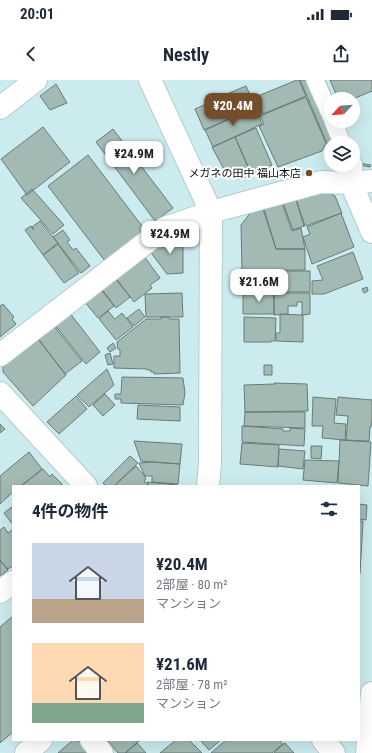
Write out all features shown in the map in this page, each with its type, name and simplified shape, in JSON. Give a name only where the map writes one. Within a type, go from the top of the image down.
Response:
[{"type":"street","points":[[0,108],[36,80]]},
{"type":"street","points":[[150,80],[211,212],[210,463],[208,485]]},
{"type":"street","points":[[315,80],[324,100]]},
{"type":"street","points":[[0,355],[165,228],[211,212],[321,182],[358,176],[372,232]]},
{"type":"street","points":[[0,393],[85,485]]},
{"type":"street","points":[[0,592],[12,583]]},
{"type":"street","points":[[367,753],[372,693]]},
{"type":"street","points":[[26,753],[40,741]]},
{"type":"street","points":[[92,741],[102,753]]},
{"type":"street","points":[[324,741],[334,753]]},
{"type":"shaded area","points":[[0,80],[372,80],[372,753],[0,753]]},
{"type":"building","points":[[299,80],[306,96],[263,114],[259,106],[257,107],[253,98]]},
{"type":"building","points":[[300,80],[325,80],[330,92],[324,92],[324,128],[344,128],[347,136],[324,137]]},
{"type":"building","points":[[330,80],[372,80],[372,91],[360,96],[360,92],[335,92]]},
{"type":"building","points":[[56,84],[67,103],[50,110],[40,96]]},
{"type":"building","points":[[246,86],[252,99],[248,100],[252,108],[233,117],[228,105],[233,102],[229,93]]},
{"type":"building","points":[[224,96],[233,117],[204,130],[195,109]]},
{"type":"building","points":[[306,97],[324,138],[324,147],[322,151],[278,167],[259,126],[264,124],[260,116]]},
{"type":"building","points":[[255,108],[262,124],[213,147],[205,130]]},
{"type":"building","points":[[43,127],[70,162],[27,195],[1,159]]},
{"type":"building","points":[[256,128],[272,165],[251,174],[235,137]]},
{"type":"building","points":[[113,129],[173,208],[155,221],[96,142]]},
{"type":"building","points":[[235,137],[252,175],[238,179],[226,173],[212,147]]},
{"type":"building","points":[[88,155],[145,230],[105,261],[48,186]]},
{"type":"building","points":[[360,163],[371,165],[370,167],[360,165]]},
{"type":"building","points":[[32,189],[64,225],[53,234],[21,198]]},
{"type":"building","points":[[322,190],[335,196],[342,213],[305,226],[296,199]]},
{"type":"building","points":[[296,200],[304,226],[293,230],[283,203]]},
{"type":"building","points":[[282,203],[292,231],[301,228],[305,249],[276,249],[264,209]]},
{"type":"building","points":[[263,209],[276,249],[305,249],[305,270],[242,271],[241,225],[251,212]]},
{"type":"building","points":[[341,213],[354,247],[312,264],[303,237],[310,234],[307,227]]},
{"type":"building","points":[[40,221],[58,243],[43,255],[25,230],[31,226],[34,230],[32,227]]},
{"type":"building","points":[[63,230],[70,240],[67,242],[73,250],[76,248],[90,266],[81,273],[53,237]]},
{"type":"building","points":[[174,237],[183,243],[183,273],[167,274],[149,250],[158,243]]},
{"type":"building","points":[[58,244],[79,273],[64,283],[43,255]]},
{"type":"building","points":[[353,252],[363,279],[324,294],[312,294],[312,281],[323,280],[317,266]]},
{"type":"building","points":[[143,255],[160,278],[150,285],[152,288],[134,302],[115,277]]},
{"type":"building","points":[[282,271],[282,292],[243,292],[243,272]]},
{"type":"building","points":[[283,271],[310,271],[310,292],[282,292]]},
{"type":"building","points":[[114,277],[130,297],[116,308],[101,288]]},
{"type":"building","points":[[367,287],[368,291],[364,293],[362,289]]},
{"type":"building","points":[[100,288],[114,306],[98,318],[84,301]]},
{"type":"building","points":[[274,292],[274,314],[243,314],[243,293]]},
{"type":"building","points":[[182,293],[183,317],[146,317],[145,294]]},
{"type":"building","points":[[274,293],[310,293],[310,314],[302,315],[302,302],[297,302],[297,306],[288,306],[288,314],[274,315]]},
{"type":"building","points":[[3,304],[14,317],[12,319],[16,324],[0,337],[0,306]]},
{"type":"building","points":[[139,309],[145,317],[134,326],[127,318]]},
{"type":"building","points":[[108,311],[115,319],[122,313],[133,327],[116,340],[99,319]]},
{"type":"building","points":[[69,312],[100,352],[86,364],[54,324]]},
{"type":"building","points":[[280,314],[303,315],[303,342],[276,341],[276,333],[280,333]]},
{"type":"building","points":[[161,317],[179,319],[180,373],[154,374],[154,372],[147,369],[114,368],[114,356],[120,356],[120,350],[118,349],[117,342],[146,319],[161,319]]},
{"type":"building","points":[[244,317],[276,318],[275,341],[244,342]]},
{"type":"building","points":[[53,325],[82,361],[65,374],[37,337]]},
{"type":"building","points":[[38,339],[66,375],[33,406],[3,372],[3,364]]},
{"type":"building","points":[[113,343],[116,348],[110,352],[107,348]]},
{"type":"building","points":[[110,353],[113,364],[108,365],[105,355]]},
{"type":"building","points":[[264,365],[272,365],[272,375],[264,375]]},
{"type":"building","points":[[107,369],[114,385],[89,407],[77,395]]},
{"type":"building","points":[[122,377],[183,378],[185,393],[183,405],[121,403],[121,399],[115,399],[115,394],[121,394]]},
{"type":"building","points":[[274,383],[307,384],[308,411],[245,412],[244,385],[275,384]]},
{"type":"building","points":[[105,394],[115,405],[103,416],[93,405]]},
{"type":"building","points":[[76,396],[87,409],[59,434],[47,422]]},
{"type":"building","points":[[313,397],[336,399],[334,423],[346,424],[345,440],[322,438],[323,426],[312,426]]},
{"type":"building","points":[[338,397],[372,400],[372,419],[369,441],[346,440],[348,416],[336,415]]},
{"type":"building","points":[[138,405],[180,407],[180,421],[137,419]]},
{"type":"building","points":[[245,412],[305,412],[305,428],[244,426]]},
{"type":"building","points":[[0,424],[5,429],[0,433]]},
{"type":"building","points":[[242,426],[283,429],[283,431],[290,431],[290,428],[305,429],[304,446],[242,442]]},
{"type":"building","points":[[340,440],[371,442],[368,486],[338,483]]},
{"type":"building","points":[[134,441],[182,444],[180,464],[141,461]]},
{"type":"building","points":[[242,443],[279,445],[278,467],[240,464]]},
{"type":"building","points":[[311,446],[322,446],[321,459],[311,458]]},
{"type":"building","points":[[279,449],[305,451],[303,469],[278,466]]},
{"type":"building","points":[[29,452],[42,469],[22,485],[12,485],[12,493],[0,504],[0,476]]},
{"type":"building","points":[[130,456],[138,463],[115,485],[105,485],[103,483]]},
{"type":"building","points":[[305,460],[339,461],[337,483],[303,480]]},
{"type":"building","points":[[151,462],[180,464],[178,484],[152,482],[152,476],[145,476],[139,463]]},
{"type":"building","points":[[136,466],[143,474],[146,479],[144,481],[148,485],[115,485]]},
{"type":"building","points":[[43,469],[50,477],[52,474],[62,484],[61,485],[22,485]]},
{"type":"building","points":[[147,482],[178,485],[148,485]]},
{"type":"building","points":[[360,504],[367,505],[366,520],[360,519]]},
{"type":"building","points":[[12,507],[12,524],[4,513]]},
{"type":"building","points":[[360,521],[363,521],[360,574]]},
{"type":"building","points":[[4,527],[8,533],[12,530],[12,567],[8,569],[0,560],[0,530]]},
{"type":"building","points":[[0,561],[8,570],[0,576]]},
{"type":"building","points":[[12,617],[12,733],[0,743],[0,627]]},
{"type":"building","points":[[72,741],[78,741],[81,744],[84,742],[94,753],[58,753]]},
{"type":"building","points":[[108,741],[139,741],[125,753],[118,753]]},
{"type":"building","points":[[175,741],[190,741],[202,753],[160,753]]},
{"type":"building","points":[[201,741],[220,741],[209,750]]},
{"type":"building","points":[[225,741],[280,741],[283,744],[272,753],[211,753]]},
{"type":"building","points":[[137,743],[146,753],[126,753]]},
{"type":"building","points":[[285,743],[294,753],[274,753],[281,746]]},
{"type":"place","name":"メガネの田中 福山本店","points":[[309,173]]}]
